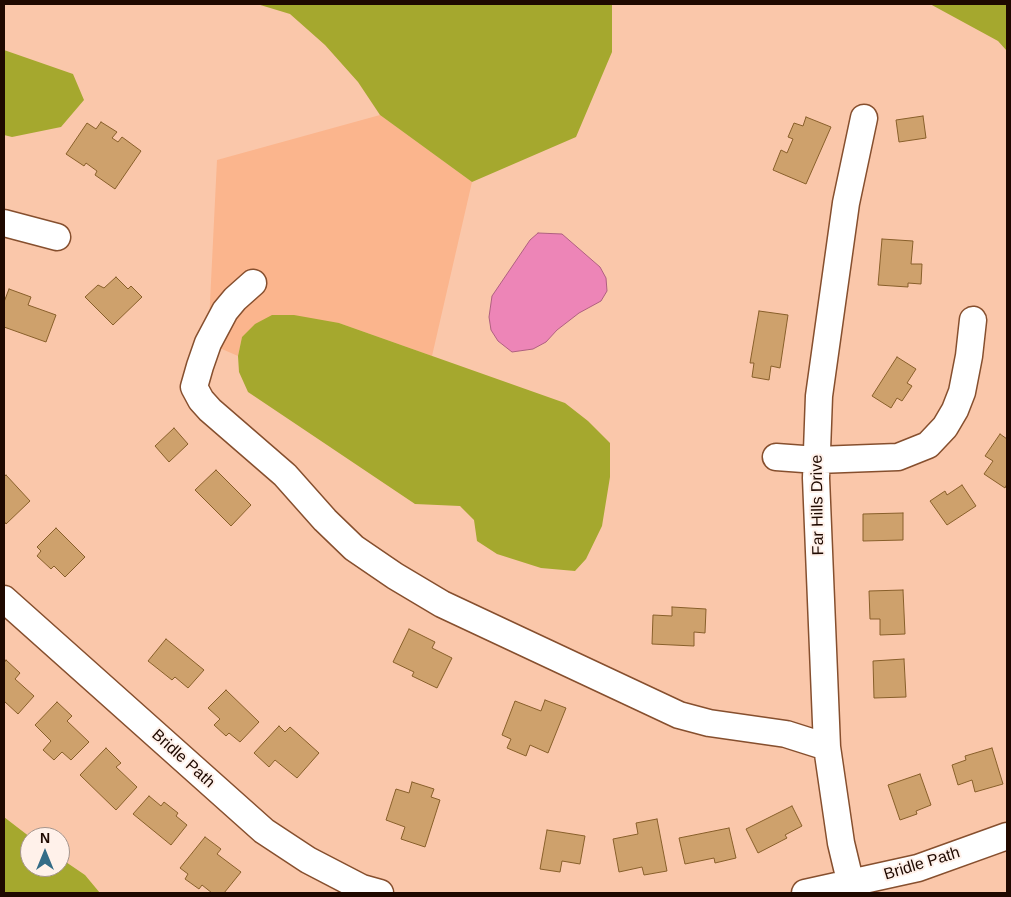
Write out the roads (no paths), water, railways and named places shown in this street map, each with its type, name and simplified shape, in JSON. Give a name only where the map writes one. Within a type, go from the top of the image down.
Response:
[{"type":"street","name":"Far Hills Drive","points":[[851,888],[841,843],[827,747],[816,478],[819,396],[846,203],[864,118]]},
{"type":"street","points":[[4,223],[57,237]]},
{"type":"street","points":[[253,283],[225,311],[208,343],[194,387],[201,400],[210,410],[285,475],[325,520],[354,548],[395,576],[442,604],[679,715],[709,723],[786,734],[827,747]]},
{"type":"street","points":[[776,457],[817,460],[898,457],[928,445],[937,437],[955,410],[962,392],[973,320]]},
{"type":"street","name":"Bridle Path","points":[[4,599],[264,830],[308,860],[362,888],[380,893]]},
{"type":"street","name":"Bridle Path","points":[[805,893],[851,888],[918,868],[1007,836]]}]
